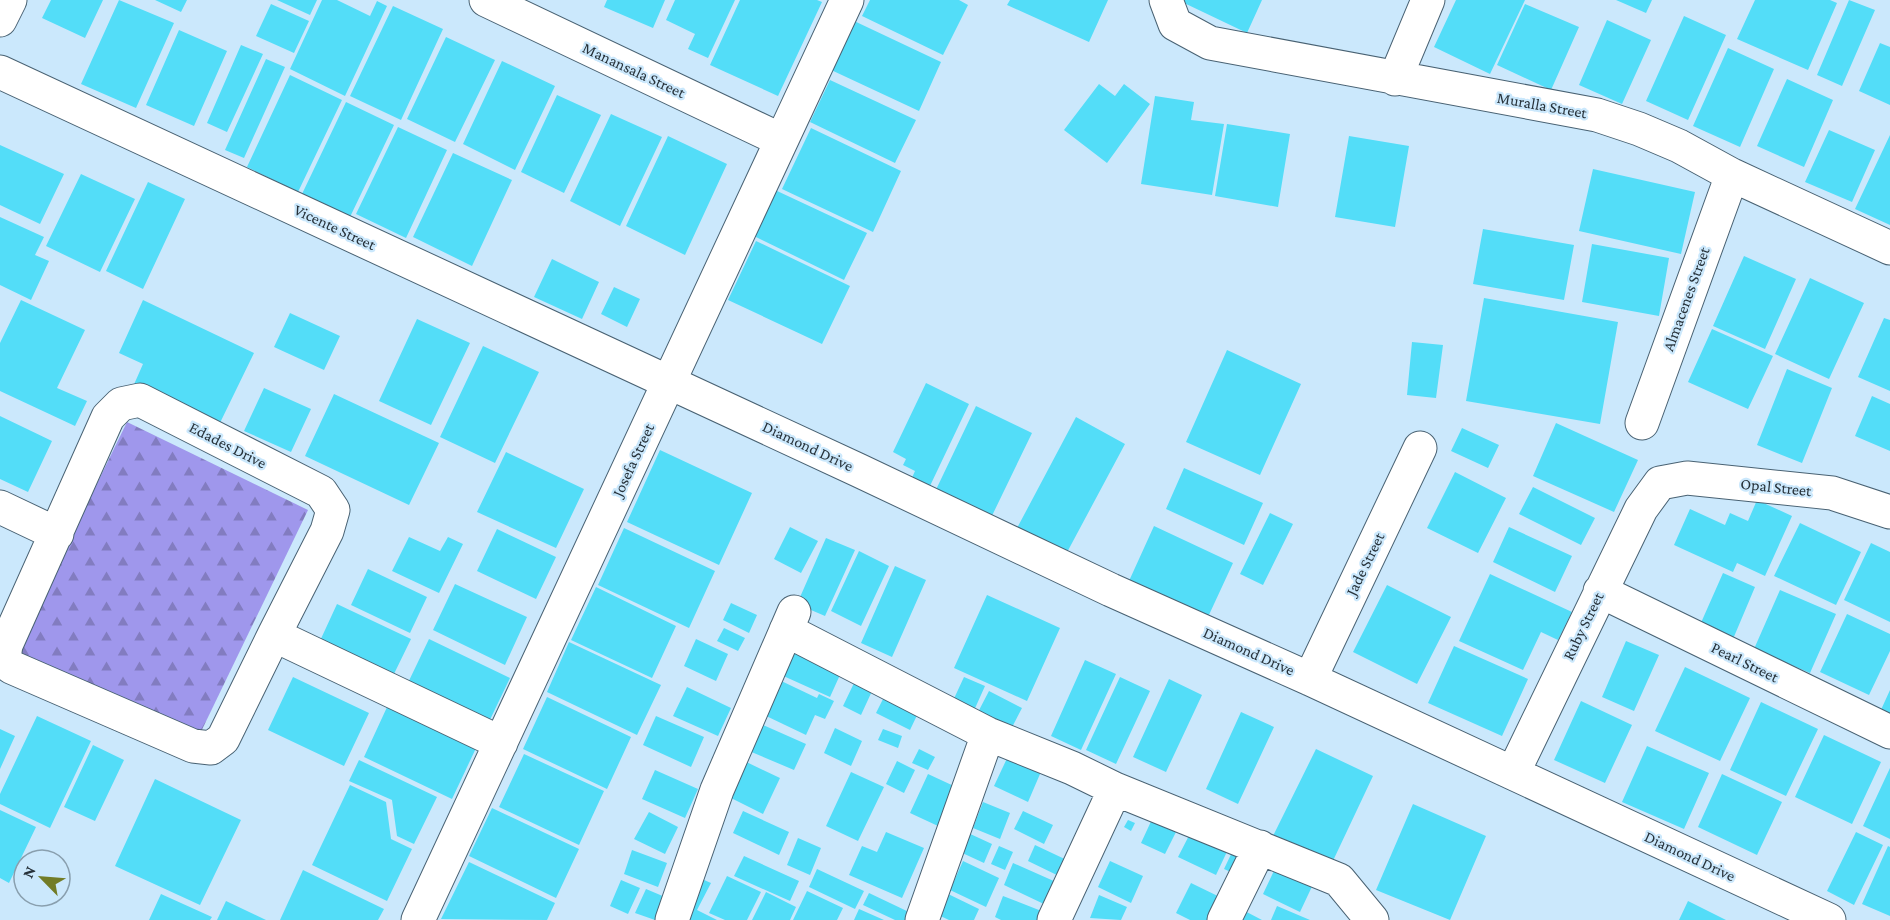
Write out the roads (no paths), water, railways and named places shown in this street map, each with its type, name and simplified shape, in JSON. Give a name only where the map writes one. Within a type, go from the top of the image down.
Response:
[{"type":"street","points":[[0,20],[10,0]]},
{"type":"street","name":"Manansala Street","points":[[486,0],[782,140]]},
{"type":"street","name":"Josefa Street","points":[[418,920],[846,0]]},
{"type":"street","points":[[1395,79],[1428,0]]},
{"type":"street","name":"Muralla Street","points":[[1171,12],[1210,43],[1597,115],[1679,146],[1732,175],[1890,248]]},
{"type":"street","name":"Vicente Street","points":[[0,72],[669,382]]},
{"type":"street","name":"Almacenes Street","points":[[1642,423],[1732,175]]},
{"type":"street","name":"Diamond Drive","points":[[669,382],[1112,590],[1310,679],[1828,920]]},
{"type":"street","name":"Edades Drive","points":[[140,400],[321,492],[333,510],[327,531],[223,740],[211,748],[193,746],[11,667],[4,658],[6,645],[57,534],[108,417],[121,404],[140,400]]},
{"type":"street","name":"Jade Street","points":[[1310,679],[1420,448]]},
{"type":"street","name":"Opal Street","points":[[1660,483],[1687,478],[1832,493],[1890,512]]},
{"type":"street","name":"Ruby Street","points":[[1513,773],[1641,509],[1660,483]]},
{"type":"street","points":[[0,507],[57,534]]},
{"type":"street","name":"Pearl Street","points":[[1600,591],[1890,732]]},
{"type":"street","points":[[672,920],[717,790],[790,621],[988,734],[1072,768],[1115,789],[1339,880],[1372,920]]},
{"type":"street","points":[[274,634],[501,743]]},
{"type":"street","points":[[922,920],[988,734]]},
{"type":"street","points":[[1054,920],[1115,789]]},
{"type":"street","points":[[1224,920],[1260,847]]}]
